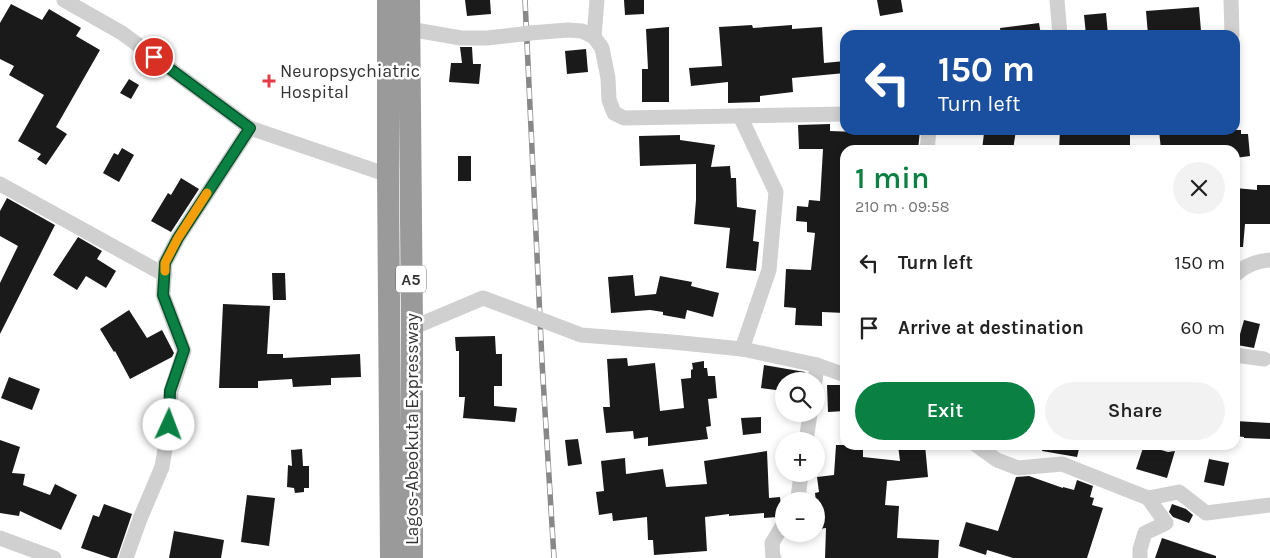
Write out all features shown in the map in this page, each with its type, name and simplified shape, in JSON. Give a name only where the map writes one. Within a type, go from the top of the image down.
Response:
[{"type":"highway","name":"Lagos-Abeokuta Expressway","points":[[388,0],[391,558]]},
{"type":"highway","name":"Lagos-Abeokuta Expressway","points":[[409,0],[412,558]]},
{"type":"street","points":[[64,0],[122,33],[250,128],[388,175]]},
{"type":"street","points":[[594,37],[597,0]]},
{"type":"street","points":[[1057,0],[1060,30]]},
{"type":"street","points":[[1231,0],[1232,30]]},
{"type":"street","points":[[409,29],[461,38],[487,38],[568,30],[582,31],[594,37],[602,48],[610,100],[614,113],[624,118],[840,114]]},
{"type":"street","points":[[740,116],[776,192],[769,270],[742,349]]},
{"type":"street","points":[[126,558],[162,467],[169,425],[170,391],[184,350],[163,295],[165,263],[178,238],[250,128]]},
{"type":"street","points":[[0,184],[165,275]]},
{"type":"street","points":[[1240,270],[1260,261],[1270,260]]},
{"type":"street","points":[[412,328],[483,298],[582,335],[742,349],[817,365],[840,373]]},
{"type":"street","points":[[1240,356],[1264,359]]},
{"type":"street","points":[[816,372],[817,365]]},
{"type":"street","points":[[983,450],[997,460],[1018,468],[1062,464],[1148,498],[1179,492],[1206,513],[1270,505]]},
{"type":"street","points":[[1140,558],[1140,549],[1145,533],[1166,523],[1148,498]]},
{"type":"street","points":[[0,538],[54,558]]},
{"type":"street","points":[[774,558],[772,543],[775,538]]},
{"type":"building","points":[[465,0],[490,0],[491,14],[467,16]]},
{"type":"building","points":[[624,0],[644,0],[644,14],[625,15]]},
{"type":"building","points":[[877,0],[901,0],[903,12],[880,16]]},
{"type":"building","points":[[11,4],[42,20],[49,9],[81,28],[76,36],[100,50],[56,127],[67,134],[46,165],[37,159],[41,154],[18,141],[44,95],[9,75],[14,66],[0,59],[0,23]]},
{"type":"building","points":[[1199,7],[1201,30],[1148,30],[1146,11]]},
{"type":"building","points":[[1106,13],[1108,30],[1086,30],[1084,15]]},
{"type":"building","points":[[1039,23],[1040,30],[1000,30],[1000,28]]},
{"type":"building","points":[[752,25],[753,28],[792,25],[792,29],[822,27],[824,63],[840,61],[840,73],[792,78],[793,92],[760,96],[760,102],[728,103],[728,82],[691,86],[689,68],[722,66],[719,27]]},
{"type":"building","points":[[669,27],[669,102],[642,102],[642,69],[648,69],[646,29]]},
{"type":"building","points":[[460,47],[472,47],[473,64],[481,64],[479,84],[449,82],[451,63],[462,63]]},
{"type":"building","points":[[586,49],[588,72],[567,74],[565,51]]},
{"type":"building","points":[[129,79],[139,85],[131,99],[120,93]]},
{"type":"building","points":[[830,124],[830,131],[840,131],[840,135],[920,135],[918,145],[840,145],[840,313],[822,312],[822,326],[795,325],[796,308],[784,307],[786,269],[811,270],[815,233],[807,232],[807,222],[796,221],[797,206],[808,207],[809,200],[820,201],[823,149],[799,149],[798,125]]},
{"type":"building","points":[[1241,130],[1241,134],[1248,134],[1250,156],[1240,157],[1240,145],[1160,145],[1160,135],[1240,135]]},
{"type":"building","points":[[680,135],[680,140],[715,145],[711,167],[730,166],[731,178],[736,178],[737,207],[756,210],[753,241],[759,242],[756,271],[726,268],[730,228],[694,224],[696,164],[640,166],[639,136]]},
{"type":"building","points":[[984,135],[1015,135],[1014,145],[983,145]]},
{"type":"building","points":[[1060,135],[1130,135],[1130,145],[1059,145]]},
{"type":"building","points":[[122,148],[134,155],[119,182],[103,173],[114,153],[118,155]]},
{"type":"building","points":[[458,156],[471,156],[471,181],[458,181]]},
{"type":"building","points":[[181,178],[199,189],[171,232],[151,221],[168,193],[171,195]]},
{"type":"building","points":[[1257,185],[1270,185],[1270,224],[1245,224],[1243,247],[1240,247],[1240,188],[1257,190]]},
{"type":"building","points":[[7,198],[55,225],[0,334],[0,283],[18,246],[0,236],[0,211]]},
{"type":"building","points":[[78,237],[102,251],[97,259],[116,271],[106,288],[86,276],[77,290],[53,275]]},
{"type":"building","points":[[272,273],[285,273],[286,300],[273,300]]},
{"type":"building","points":[[633,275],[635,296],[656,294],[660,276],[692,282],[691,286],[719,293],[713,317],[687,310],[685,319],[663,315],[663,312],[650,310],[611,313],[608,277]]},
{"type":"building","points":[[223,304],[270,306],[267,354],[283,354],[283,358],[360,354],[361,377],[331,378],[331,385],[293,387],[292,379],[258,381],[258,388],[219,388]]},
{"type":"building","points":[[129,310],[147,338],[162,330],[174,353],[172,357],[130,379],[115,351],[100,329]]},
{"type":"building","points":[[1244,320],[1260,324],[1254,348],[1240,346],[1240,334]]},
{"type":"building","points":[[495,336],[496,354],[502,354],[502,386],[494,386],[494,406],[517,408],[515,422],[463,418],[465,397],[459,397],[459,351],[456,351],[455,337]]},
{"type":"building","points":[[627,358],[628,366],[655,363],[660,411],[684,408],[681,379],[691,378],[692,363],[704,361],[704,368],[707,368],[708,376],[715,376],[717,398],[708,399],[711,426],[706,427],[708,439],[648,446],[648,437],[634,439],[633,431],[606,433],[603,407],[610,407],[607,359]]},
{"type":"building","points":[[764,365],[805,372],[775,372],[775,390],[761,388]]},
{"type":"building","points":[[9,377],[40,389],[32,410],[1,398]]},
{"type":"building","points":[[827,385],[840,385],[840,411],[828,412]]},
{"type":"building","points":[[761,417],[761,433],[743,435],[741,418]]},
{"type":"building","points":[[1240,421],[1270,423],[1270,439],[1240,437]]},
{"type":"building","points":[[578,439],[582,464],[568,466],[565,440]]},
{"type":"building","points":[[0,440],[20,447],[12,473],[25,474],[23,485],[50,495],[55,484],[77,495],[61,530],[20,511],[19,516],[0,513]]},
{"type":"building","points":[[836,445],[840,445],[840,450],[863,450],[863,457],[900,461],[899,450],[925,450],[928,477],[887,481],[885,505],[899,506],[897,538],[939,540],[938,558],[825,558],[825,492],[819,492],[818,482],[825,482],[825,476],[834,475]]},
{"type":"building","points":[[302,449],[303,466],[309,466],[309,488],[304,488],[304,492],[295,493],[294,488],[287,487],[288,465],[292,466],[291,450]]},
{"type":"building","points":[[1042,450],[1079,450],[1077,457]]},
{"type":"building","points":[[1142,450],[1175,451],[1167,478],[1136,469]]},
{"type":"building","points":[[767,451],[769,498],[775,497],[775,517],[764,518],[764,513],[705,517],[707,551],[654,555],[653,540],[648,540],[647,517],[613,521],[612,513],[599,515],[596,492],[604,491],[601,461],[625,458],[626,474],[663,469],[666,487],[707,484],[704,461]]},
{"type":"building","points":[[1209,459],[1229,463],[1224,486],[1204,482]]},
{"type":"building","points":[[1029,476],[1074,490],[1077,480],[1093,486],[1090,497],[1094,498],[1092,505],[1103,508],[1087,558],[1013,558],[987,550],[986,555],[959,546],[966,522],[998,531],[1016,477]]},
{"type":"building","points":[[247,495],[275,498],[269,546],[241,542]]},
{"type":"building","points":[[104,504],[132,514],[117,558],[111,558],[81,548],[93,515],[99,517]]},
{"type":"building","points":[[1172,504],[1186,509],[1193,515],[1189,523],[1173,517],[1169,512]]},
{"type":"building","points":[[174,531],[224,540],[221,558],[169,558]]},
{"type":"building","points":[[1162,538],[1216,556],[1216,558],[1155,558]]},
{"type":"railway","points":[[525,0],[542,362],[554,558]]},
{"type":"slow traffic","points":[[165,271],[165,263],[178,238],[207,193]]},
{"type":"place","name":"Neuropsychiatric Hospital","points":[[269,81]]},
{"type":"route","points":[[154,57],[250,128],[178,238],[165,263],[163,295],[184,350],[170,391],[169,425]]}]
